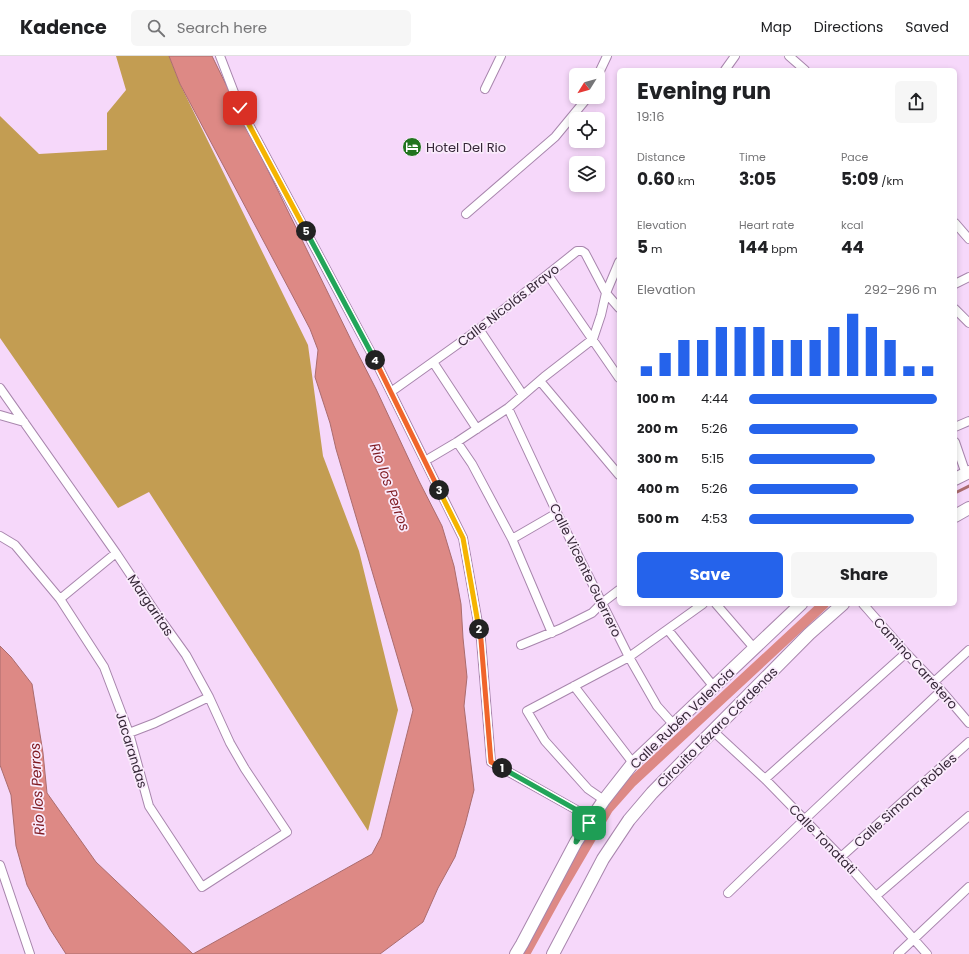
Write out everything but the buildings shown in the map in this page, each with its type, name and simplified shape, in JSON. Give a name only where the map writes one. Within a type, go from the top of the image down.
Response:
[{"type":"street","points":[[220,56],[240,108],[376,362],[463,538],[481,640],[491,762],[582,813],[576,842],[516,954]]},
{"type":"street","points":[[485,89],[501,56]]},
{"type":"street","points":[[601,68],[607,56]]},
{"type":"street","points":[[727,68],[736,56]]},
{"type":"street","points":[[790,56],[803,68]]},
{"type":"street","points":[[466,214],[555,137],[582,104]]},
{"type":"street","points":[[957,225],[969,239]]},
{"type":"street","name":"Calle Nicolás Bravo","points":[[395,389],[479,329],[577,251],[582,251],[585,254],[606,293]]},
{"type":"street","points":[[430,458],[508,408],[592,339],[606,293],[617,267]]},
{"type":"street","points":[[548,275],[617,375]]},
{"type":"street","points":[[957,283],[969,277]]},
{"type":"street","points":[[606,293],[617,306]]},
{"type":"street","points":[[957,311],[969,323]]},
{"type":"street","points":[[479,329],[523,395]]},
{"type":"street","points":[[433,362],[477,429]]},
{"type":"street","points":[[540,381],[617,473]]},
{"type":"street","name":"Margaritas","points":[[0,388],[186,655],[245,769],[287,832]]},
{"type":"street","name":"Calle Vicente Guerrero","points":[[508,408],[557,513],[629,657],[657,706],[674,724]]},
{"type":"street","points":[[0,415],[24,422]]},
{"type":"street","points":[[957,426],[969,421]]},
{"type":"street","points":[[457,442],[472,464],[512,539],[552,633]]},
{"type":"street","points":[[957,450],[963,475]]},
{"type":"street","points":[[957,515],[969,508]]},
{"type":"street","points":[[512,539],[557,513]]},
{"type":"street","name":"Jacarandas","points":[[0,536],[15,545],[60,599],[104,667],[129,733],[149,806],[202,887],[287,832]]},
{"type":"street","points":[[60,599],[116,553]]},
{"type":"street","points":[[521,645],[552,633],[592,613],[617,592]]},
{"type":"street","points":[[604,800],[588,789],[545,741],[528,711],[629,657],[700,606]]},
{"type":"street","points":[[718,606],[754,648]]},
{"type":"street","name":"Calle Rubén Valencia","points":[[576,842],[604,800],[634,763],[754,648],[794,606]]},
{"type":"street","name":"Circuito Lázaro Cárdenas","points":[[553,954],[603,860],[630,820],[652,793],[809,634],[841,606]]},
{"type":"street","name":"Camino Carretero","points":[[865,606],[969,723]]},
{"type":"street","points":[[668,630],[714,687]]},
{"type":"street","points":[[934,682],[969,650]]},
{"type":"street","points":[[765,779],[906,653]]},
{"type":"street","points":[[574,686],[634,763]]},
{"type":"street","points":[[728,893],[941,692]]},
{"type":"street","points":[[129,733],[155,723],[209,697]]},
{"type":"street","name":"Calle Tonatati","points":[[713,731],[765,779],[841,857],[927,954]]},
{"type":"street","name":"Calle Simona Robles","points":[[841,857],[969,742]]},
{"type":"street","points":[[876,896],[969,816]]},
{"type":"street","points":[[0,865],[30,954]]},
{"type":"street","points":[[898,954],[969,887]]},
{"type":"shaded area","points":[[116,56],[169,56],[180,84],[308,345],[323,456],[359,551],[398,710],[368,831],[149,492],[118,508],[0,338],[0,116],[39,154],[107,150],[107,113],[126,90]]},
{"type":"water","name":"Rio los Perros","points":[[169,56],[212,56],[442,526],[454,566],[461,604],[467,677],[464,706],[474,790],[455,857],[438,888],[423,922],[380,954],[193,954],[372,854],[381,837],[413,710],[336,449],[330,423],[315,377],[318,350],[310,329],[180,84]]},
{"type":"water","name":"Rio los Perros","points":[[0,646],[11,657],[32,684],[43,753],[47,793],[96,862],[193,954],[66,954],[50,929],[27,885],[16,846],[11,795],[0,765]]},
{"type":"waterway","points":[[957,492],[969,486]]},
{"type":"waterway","points":[[525,954],[608,809],[632,782],[822,606]]},
{"type":"place","name":"Hotel Del Rio","points":[[412,147]]},
{"type":"route","points":[[240,108],[376,362],[463,538],[481,640],[491,762],[582,813],[576,842],[589,823]]}]
